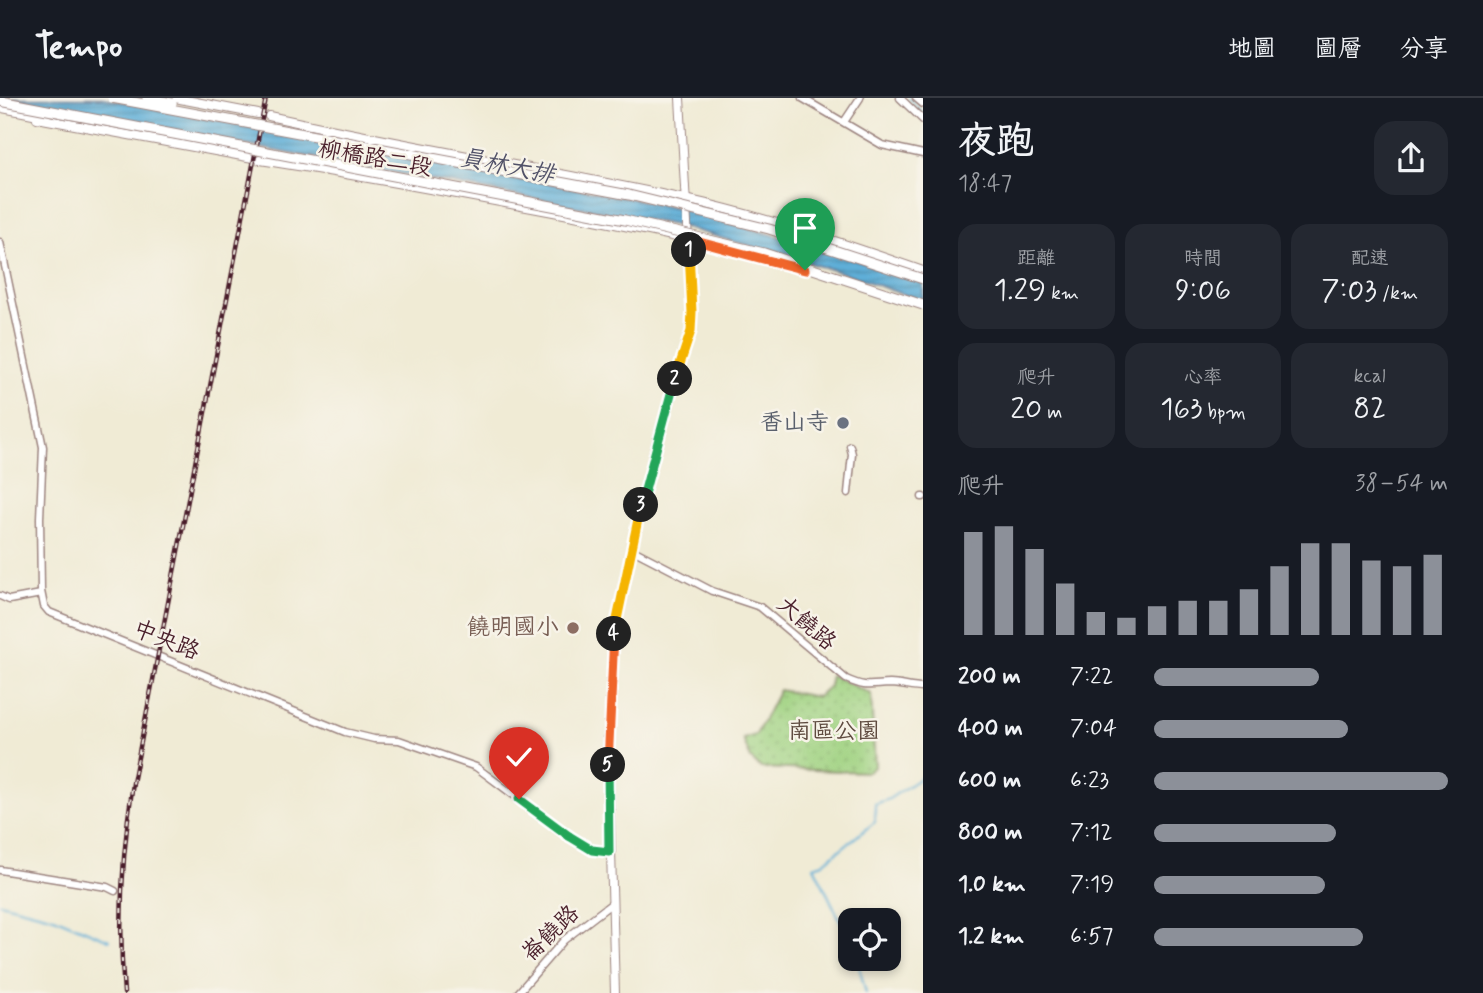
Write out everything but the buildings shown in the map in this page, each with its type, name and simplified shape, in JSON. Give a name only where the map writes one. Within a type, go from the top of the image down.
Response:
[{"type":"highway","points":[[112,98],[629,195],[769,229],[923,279]]},
{"type":"highway","points":[[147,98],[341,141]]},
{"type":"highway","points":[[0,101],[625,220],[721,242],[852,280],[923,307]]},
{"type":"highway","points":[[0,108],[332,169],[357,170]]},
{"type":"main road","points":[[175,98],[258,114]]},
{"type":"main road","points":[[615,993],[608,744],[614,633],[662,422],[691,331],[680,98]]},
{"type":"main road","name":"柳橋路二段","points":[[0,108],[91,130],[256,159],[357,170],[688,239],[805,270],[923,307]]},
{"type":"main road","name":"柳橋路二段","points":[[269,116],[363,142],[686,199],[839,242],[923,271]]},
{"type":"street","points":[[802,98],[882,145],[923,154]]},
{"type":"street","points":[[844,122],[860,98]]},
{"type":"street","points":[[900,98],[923,120]]},
{"type":"street","points":[[916,98],[923,104]]},
{"type":"street","points":[[357,170],[363,142]]},
{"type":"street","points":[[0,242],[43,447],[41,594],[9,600],[0,596]]},
{"type":"street","points":[[848,493],[852,454],[850,446]]},
{"type":"street","name":"大饒路","points":[[631,549],[712,591],[760,607],[846,679],[874,687],[891,684],[923,688]]},
{"type":"street","name":"中央路","points":[[41,594],[44,606],[55,617],[160,656],[276,706],[345,732],[374,739],[399,740],[477,767],[570,837],[592,850],[609,852]]},
{"type":"street","points":[[0,870],[107,887],[115,891]]},
{"type":"street","name":"崙饒路","points":[[519,993],[564,940],[611,904]]},
{"type":"green space","name":"南區公園","points":[[831,675],[871,694],[875,766],[868,772],[761,768],[751,759],[743,739],[756,735],[779,690],[817,697],[829,686]]},
{"type":"water","points":[[12,98],[102,98],[670,206],[820,248],[923,283],[923,302],[850,275],[680,226],[175,132]]},
{"type":"waterway","points":[[909,98],[923,113]]},
{"type":"waterway","points":[[838,916],[814,866],[823,863],[875,822],[875,804],[889,799],[923,776]]},
{"type":"waterway","points":[[0,903],[54,917],[109,940]]},
{"type":"waterway","points":[[860,971],[866,993]]},
{"type":"railway","points":[[124,993],[122,888],[133,783],[266,98]]},
{"type":"place","name":"香山寺","points":[[843,423]]},
{"type":"place","name":"饒明國小","points":[[573,628]]},
{"type":"route","points":[[519,799],[592,850],[609,852],[608,744],[614,633],[656,445],[691,331],[688,239],[805,270]]},
{"type":"water label","name":"員林大排","points":[[507,167]]}]
